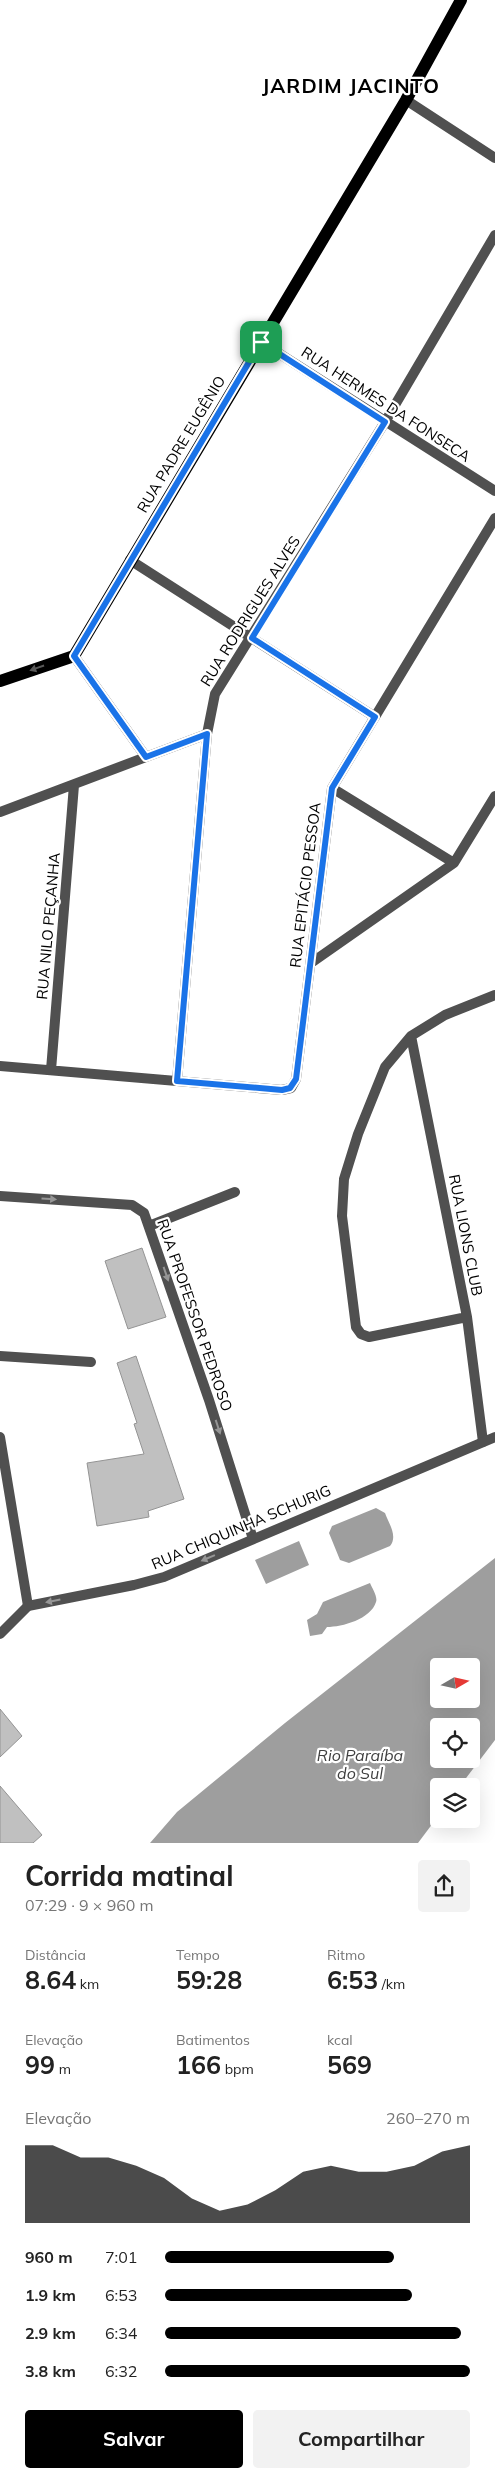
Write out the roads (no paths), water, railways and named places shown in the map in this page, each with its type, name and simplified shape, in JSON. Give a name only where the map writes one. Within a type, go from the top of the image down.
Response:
[{"type":"main road","name":"RUA PADRE EUGÊNIO","points":[[74,656],[406,100],[461,0]]},
{"type":"main road","points":[[0,681],[74,656]]},
{"type":"street","points":[[406,100],[495,158]]},
{"type":"street","name":"RUA RODRIGUES ALVES","points":[[177,1081],[207,734],[215,694],[252,638],[385,422],[495,235]]},
{"type":"street","name":"RUA HERMES DA FONSECA","points":[[261,342],[495,491]]},
{"type":"street","name":"RUA EPITÁCIO PESSOA","points":[[177,1081],[282,1090],[290,1088],[296,1079],[332,788],[495,518]]},
{"type":"street","points":[[130,560],[375,717]]},
{"type":"street","points":[[74,656],[146,757]]},
{"type":"street","points":[[0,812],[207,734]]},
{"type":"street","name":"RUA NILO PEÇANHA","points":[[52,1070],[74,785]]},
{"type":"street","points":[[332,788],[454,863]]},
{"type":"street","points":[[311,963],[454,863],[495,796]]},
{"type":"street","points":[[467,1317],[369,1337],[361,1334],[356,1327],[342,1216],[344,1179],[358,1134],[386,1067],[411,1036],[445,1015],[495,995]]},
{"type":"street","name":"RUA LIONS CLUB","points":[[411,1036],[467,1317],[483,1442]]},
{"type":"street","points":[[0,1066],[177,1081]]},
{"type":"street","points":[[149,1226],[235,1192]]},
{"type":"street","name":"RUA PROFESSOR PEDROSO","points":[[0,1196],[132,1205],[144,1213],[209,1400],[253,1539]]},
{"type":"street","points":[[0,1356],[92,1362]]},
{"type":"street","points":[[0,1437],[2,1463],[28,1606],[0,1634]]},
{"type":"street","name":"RUA CHIQUINHA SCHURIG","points":[[28,1606],[150,1581],[495,1437]]},
{"type":"water","points":[[376,1508],[385,1513],[393,1534],[390,1546],[349,1563],[340,1560],[329,1533],[332,1526]]},
{"type":"water","points":[[299,1541],[309,1565],[266,1584],[255,1560]]},
{"type":"water","name":"Rio Paraíba do Sul","points":[[495,1558],[495,1740],[480,1760],[480,1718],[430,1718],[430,1768],[474,1768],[466,1778],[430,1778],[430,1827],[418,1843],[150,1843],[177,1812],[285,1723]]},
{"type":"water","points":[[370,1583],[376,1595],[376,1602],[368,1613],[348,1624],[327,1627],[322,1634],[310,1636],[307,1620],[317,1614],[323,1602]]},
{"type":"district","name":"JARDIM JACINTO","points":[[351,85]]}]
